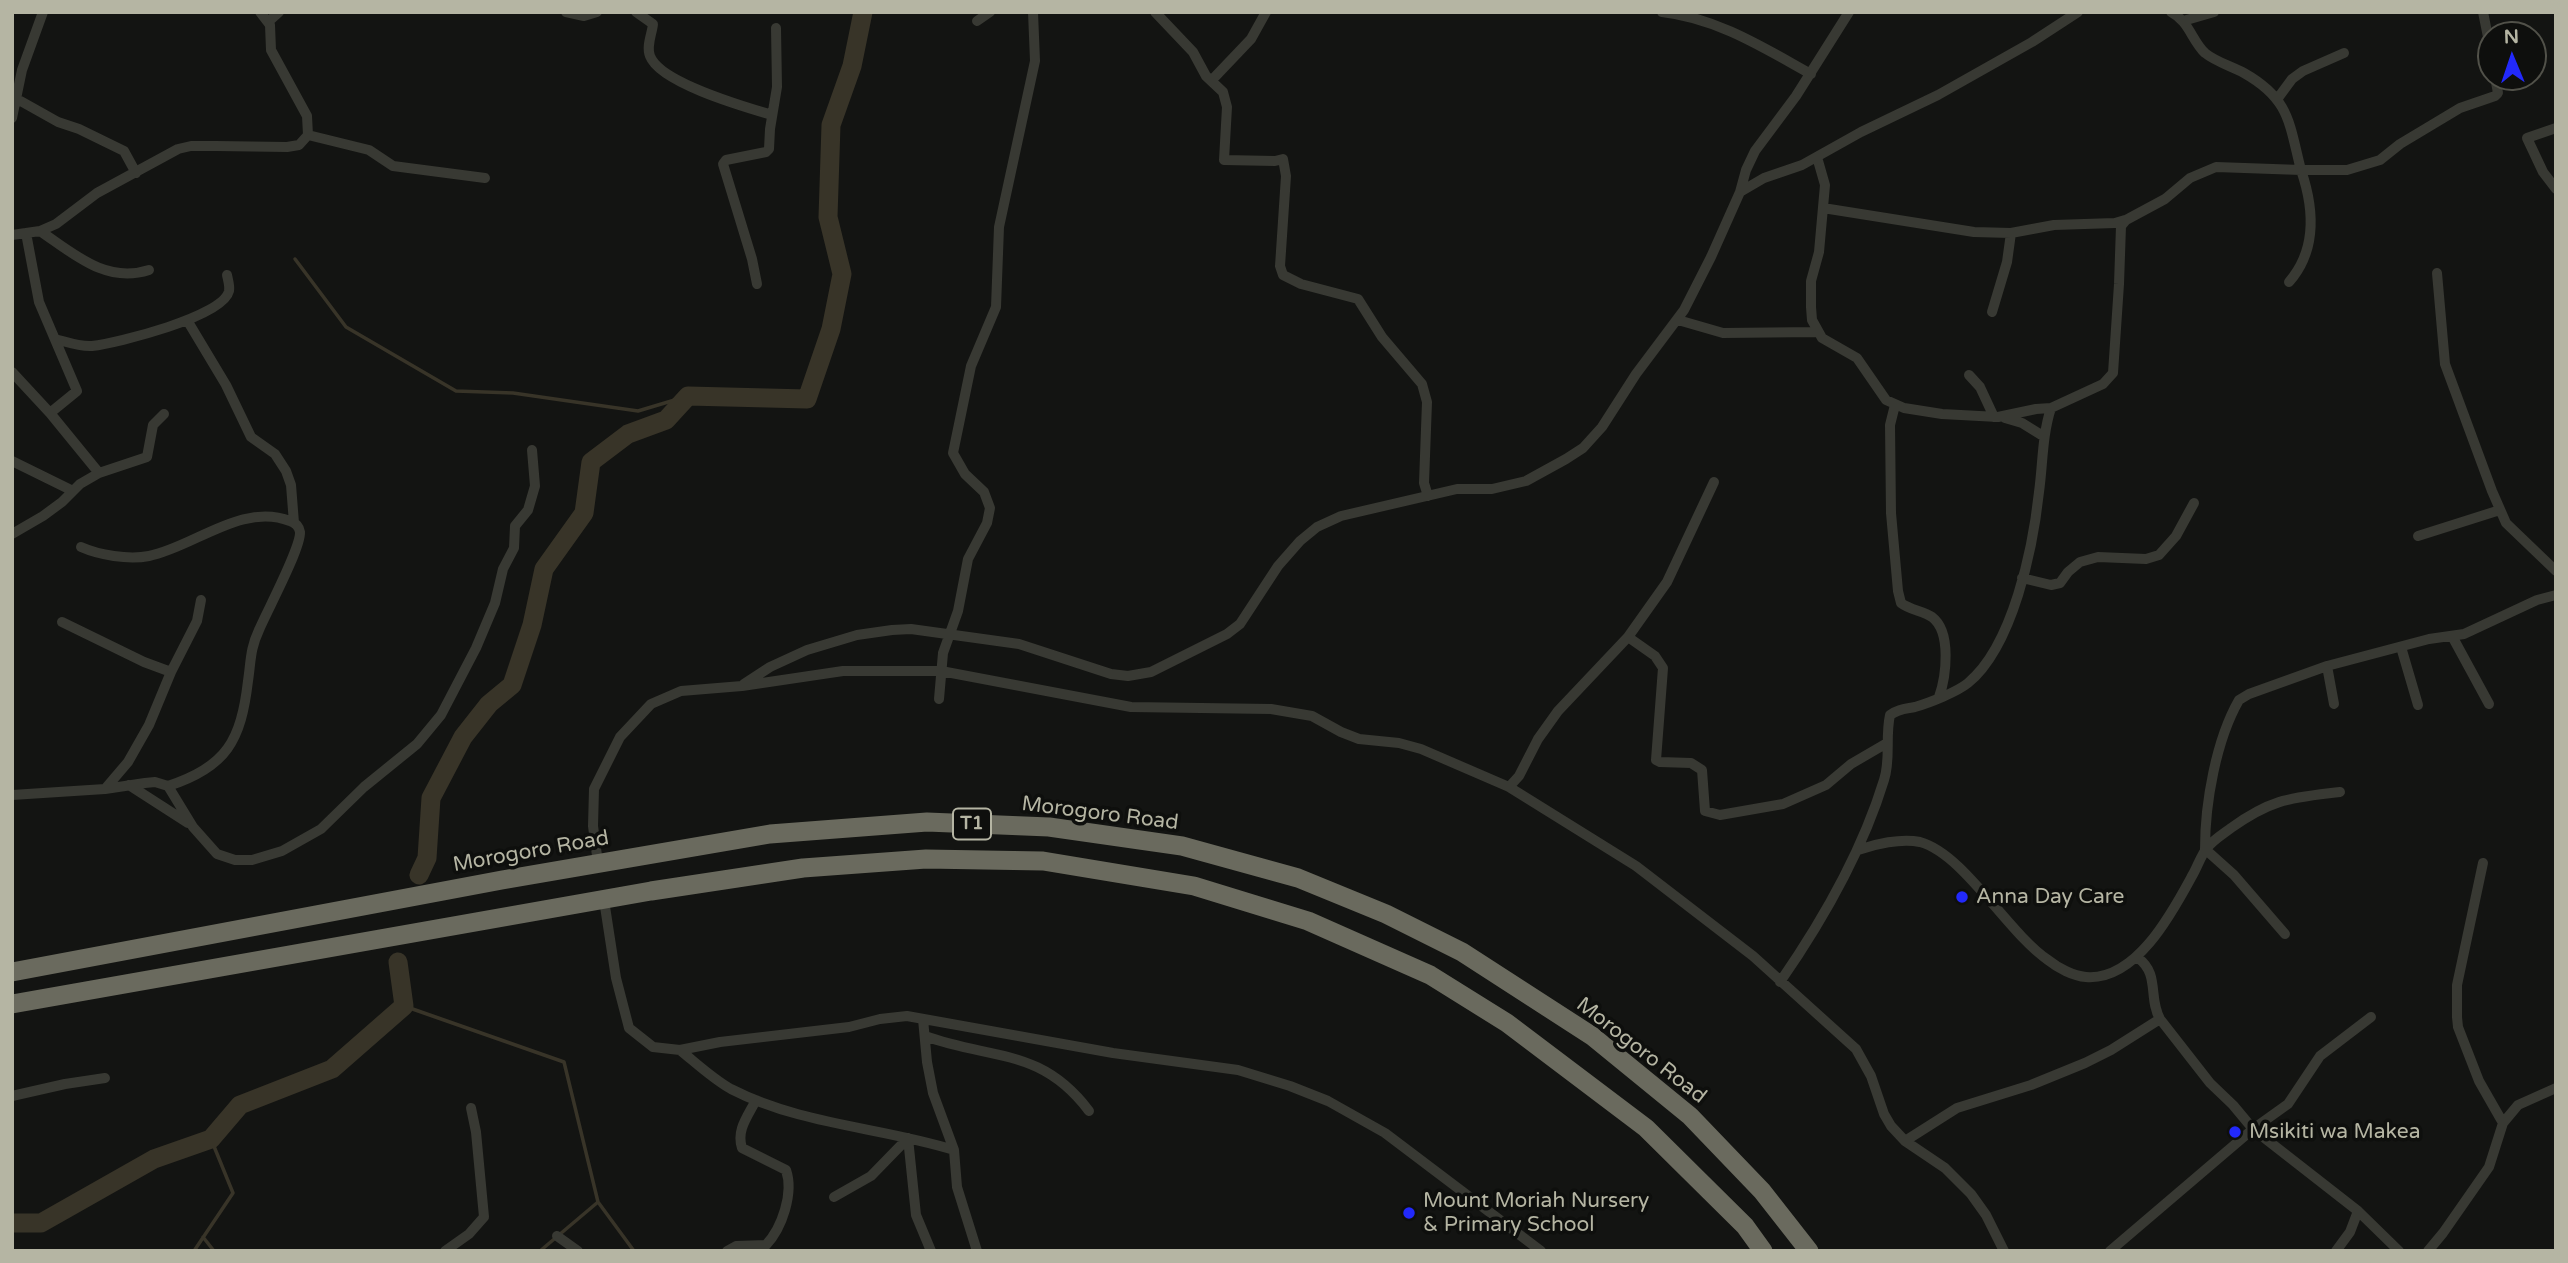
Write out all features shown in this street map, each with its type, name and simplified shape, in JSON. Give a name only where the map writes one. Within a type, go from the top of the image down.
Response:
[{"type":"highway","name":"Morogoro Road","points":[[12,972],[598,863],[770,834],[927,822],[1049,827],[1182,846],[1298,878],[1386,914],[1461,953],[1592,1036],[1690,1116],[1762,1191],[1809,1251]]},
{"type":"highway","name":"T1","points":[[12,1004],[604,900],[803,868],[926,859],[1043,861],[1194,886],[1321,926],[1430,975],[1507,1023],[1646,1128],[1745,1226],[1763,1251]]},
{"type":"street","points":[[12,118],[22,70],[43,12]]},
{"type":"street","points":[[12,234],[40,231],[56,224],[97,193],[178,149],[191,146],[299,145],[308,135],[307,116],[271,50],[268,22],[260,12]]},
{"type":"street","points":[[268,22],[279,12]]},
{"type":"street","points":[[566,12],[584,16],[597,12]]},
{"type":"street","points":[[636,12],[652,23],[648,50],[651,60],[659,68],[718,99],[772,116]]},
{"type":"street","points":[[977,21],[990,12]]},
{"type":"street","points":[[939,699],[943,653],[951,637],[958,611],[968,559],[987,523],[990,508],[984,492],[965,474],[953,456],[954,440],[971,366],[985,337],[998,299],[999,227],[1035,61],[1033,12]]},
{"type":"street","points":[[1155,12],[1193,52],[1211,80],[1223,92],[1227,107],[1224,160],[1283,159],[1286,176],[1280,266],[1283,275],[1301,284],[1358,299],[1382,337],[1422,384],[1427,402],[1424,483],[1428,496]]},
{"type":"street","points":[[1211,80],[1251,39],[1266,12]]},
{"type":"street","points":[[1662,12],[1693,18],[1739,34],[1811,74]]},
{"type":"street","points":[[742,686],[795,654],[857,635],[911,629],[1033,648],[1111,674],[1128,676],[1151,672],[1227,634],[1240,624],[1278,566],[1300,541],[1317,527],[1341,516],[1457,489],[1492,489],[1526,481],[1566,459],[1583,448],[1602,427],[1636,374],[1678,320],[1711,257],[1740,192],[1755,150],[1811,74],[1849,12]]},
{"type":"street","points":[[1740,192],[1764,178],[1817,157],[1861,132],[1938,95],[2032,42],[2078,12]]},
{"type":"street","points":[[2171,12],[2183,21],[2202,50],[2210,57],[2244,73],[2278,98],[2286,111],[2308,194],[2310,237],[2301,265],[2289,282]]},
{"type":"street","points":[[2183,21],[2214,12]]},
{"type":"street","points":[[757,284],[723,164],[726,160],[768,150],[777,87],[776,28]]},
{"type":"street","points":[[2278,98],[2292,79],[2303,71],[2344,53]]},
{"type":"street","points":[[1823,208],[1974,232],[2011,233],[2054,225],[2115,223],[2152,208],[2197,174],[2216,167],[2347,170],[2380,160],[2400,144],[2460,108],[2495,96],[2498,91]]},
{"type":"street","points":[[17,99],[58,122],[124,151],[136,173]]},
{"type":"street","points":[[2556,128],[2527,138],[2543,172],[2556,189]]},
{"type":"street","points":[[308,135],[369,150],[393,166],[485,178]]},
{"type":"street","points":[[1817,157],[1824,180],[1819,252],[1811,281],[1812,320],[1817,332],[1822,338],[1857,358],[1886,400],[1895,405],[1926,412],[1996,417],[2022,423],[2043,436]]},
{"type":"street","points":[[1996,417],[2051,408],[2103,384],[2113,373],[2120,226],[2126,220]]},
{"type":"street","points":[[40,231],[92,265],[130,275],[149,270]]},
{"type":"street","points":[[26,233],[39,302],[78,392],[50,413]]},
{"type":"street","points":[[1992,312],[2007,262],[2011,233]]},
{"type":"street","points":[[2437,273],[2445,364],[2500,510],[2510,528],[2556,571]]},
{"type":"street","points":[[55,339],[91,346],[187,320],[211,310],[224,299],[229,288],[227,275]]},
{"type":"street","points":[[13,793],[106,789],[155,782],[169,786],[191,779],[223,756],[242,718],[249,656],[298,547],[300,531],[294,523],[291,485],[286,471],[275,454],[251,437],[226,385],[187,320]]},
{"type":"street","points":[[1678,320],[1723,333],[1817,332]]},
{"type":"street","points":[[12,372],[99,473]]},
{"type":"street","points":[[1969,375],[1980,387],[1996,417]]},
{"type":"street","points":[[1895,405],[1890,433],[1891,513],[1898,591],[1901,603],[1930,616],[1942,632],[1947,664],[1939,697]]},
{"type":"street","points":[[1780,982],[1802,949],[1858,850],[1885,779],[1891,715],[1897,710],[1915,707],[1966,685],[1991,659],[2004,633],[2035,529],[2043,436],[2051,408]]},
{"type":"street","points":[[12,534],[43,516],[99,473],[147,457],[153,425],[164,414]]},
{"type":"street","points":[[169,786],[193,827],[217,854],[234,860],[252,860],[282,851],[321,829],[364,787],[417,744],[441,715],[476,648],[495,603],[503,569],[513,548],[515,526],[528,510],[535,486],[532,450]]},
{"type":"street","points":[[12,461],[73,491]]},
{"type":"street","points":[[1508,787],[1519,776],[1538,739],[1558,711],[1628,637],[1667,582],[1714,482]]},
{"type":"street","points":[[2022,578],[2052,585],[2060,583],[2080,562],[2098,557],[2146,559],[2159,555],[2175,536],[2194,503]]},
{"type":"street","points":[[2418,536],[2500,510]]},
{"type":"street","points":[[81,547],[117,555],[150,556],[249,519],[273,517],[294,523]]},
{"type":"street","points":[[2285,934],[2234,875],[2205,849],[2205,821],[2214,770],[2238,702],[2249,694],[2327,666],[2464,634],[2537,600],[2556,595]]},
{"type":"street","points":[[106,789],[137,746],[197,621],[201,600]]},
{"type":"street","points":[[62,622],[144,662],[172,672]]},
{"type":"street","points":[[2452,636],[2488,704]]},
{"type":"street","points":[[1628,637],[1655,656],[1663,668],[1656,760],[1698,766],[1704,775],[1703,804],[1705,811],[1709,813],[1720,815],[1762,809],[1799,798],[1826,785],[1851,764],[1887,743]]},
{"type":"street","points":[[2400,647],[2418,705]]},
{"type":"street","points":[[2327,666],[2334,704]]},
{"type":"street","points":[[598,863],[593,827],[594,789],[620,737],[651,704],[681,691],[742,686],[843,671],[941,671],[1131,707],[1289,710],[1312,716],[1359,739],[1399,743],[1421,749],[1508,787],[1636,866],[1753,956],[1856,1049],[1871,1076],[1891,1126],[1905,1141],[1945,1168],[1970,1194],[1986,1215],[2004,1251]]},
{"type":"street","points":[[129,785],[193,827]]},
{"type":"street","points":[[1858,850],[1875,844],[1910,841],[1937,850],[1974,882],[2036,952],[2073,974],[2086,977],[2108,975],[2138,958],[2177,904],[2205,849],[2219,837],[2264,806],[2279,800],[2340,792]]},
{"type":"street","points":[[2483,863],[2457,985],[2457,1017],[2458,1027],[2479,1081],[2503,1123]]},
{"type":"street","points":[[604,900],[616,978],[629,1028],[653,1047],[680,1050],[720,1042],[849,1027],[895,1017],[923,1019],[1112,1054],[1238,1070],[1328,1101],[1385,1133],[1541,1251]]},
{"type":"street","points":[[2138,958],[2153,978],[2156,1012],[2160,1019],[2210,1083],[2253,1129],[2358,1211],[2399,1251]]},
{"type":"street","points":[[2116,1249],[2132,1230],[2253,1129],[2288,1104],[2320,1056],[2371,1017]]},
{"type":"street","points":[[923,1019],[933,1093],[954,1150],[957,1187],[977,1251]]},
{"type":"street","points":[[1905,1141],[1957,1108],[2021,1088],[2085,1063],[2160,1019]]},
{"type":"street","points":[[925,1036],[950,1045],[1020,1058],[1038,1066],[1060,1079],[1089,1111]]},
{"type":"street","points":[[680,1050],[729,1088],[799,1116],[954,1150]]},
{"type":"street","points":[[12,1096],[105,1078]]},
{"type":"street","points":[[2428,1251],[2489,1167],[2503,1123],[2518,1105],[2556,1088]]},
{"type":"street","points":[[727,1251],[736,1246],[766,1245],[774,1237],[789,1188],[786,1170],[742,1148],[738,1138],[756,1100]]},
{"type":"street","points":[[445,1251],[470,1234],[484,1217],[476,1132],[471,1108]]},
{"type":"street","points":[[834,1197],[872,1176],[908,1138]]},
{"type":"street","points":[[908,1138],[916,1215],[930,1251]]},
{"type":"street","points":[[2336,1251],[2350,1232],[2358,1211]]},
{"type":"street","points":[[557,1236],[578,1251]]},
{"type":"waterway","points":[[419,875],[427,858],[431,798],[463,737],[489,704],[512,685],[532,625],[544,569],[584,513],[591,462],[628,434],[666,420],[688,396],[807,399],[831,329],[842,274],[828,217],[831,125],[852,66],[863,12]]},
{"type":"waterway","points":[[295,259],[346,327],[456,391],[513,393],[638,411],[688,396]]},
{"type":"waterway","points":[[12,1223],[41,1223],[154,1159],[211,1139],[240,1105],[332,1069],[404,1006],[398,962]]},
{"type":"waterway","points":[[404,1006],[564,1062],[598,1202],[634,1251]]},
{"type":"waterway","points":[[194,1251],[233,1193],[211,1139]]},
{"type":"waterway","points":[[540,1251],[598,1202]]},
{"type":"waterway","points":[[203,1237],[214,1251]]},
{"type":"place","name":"Anna Day Care","points":[[1962,897]]},
{"type":"place","name":"Msikiti wa Makea","points":[[2235,1132]]},
{"type":"place","name":"Mount Moriah Nursery & Primary School","points":[[1409,1213]]}]
